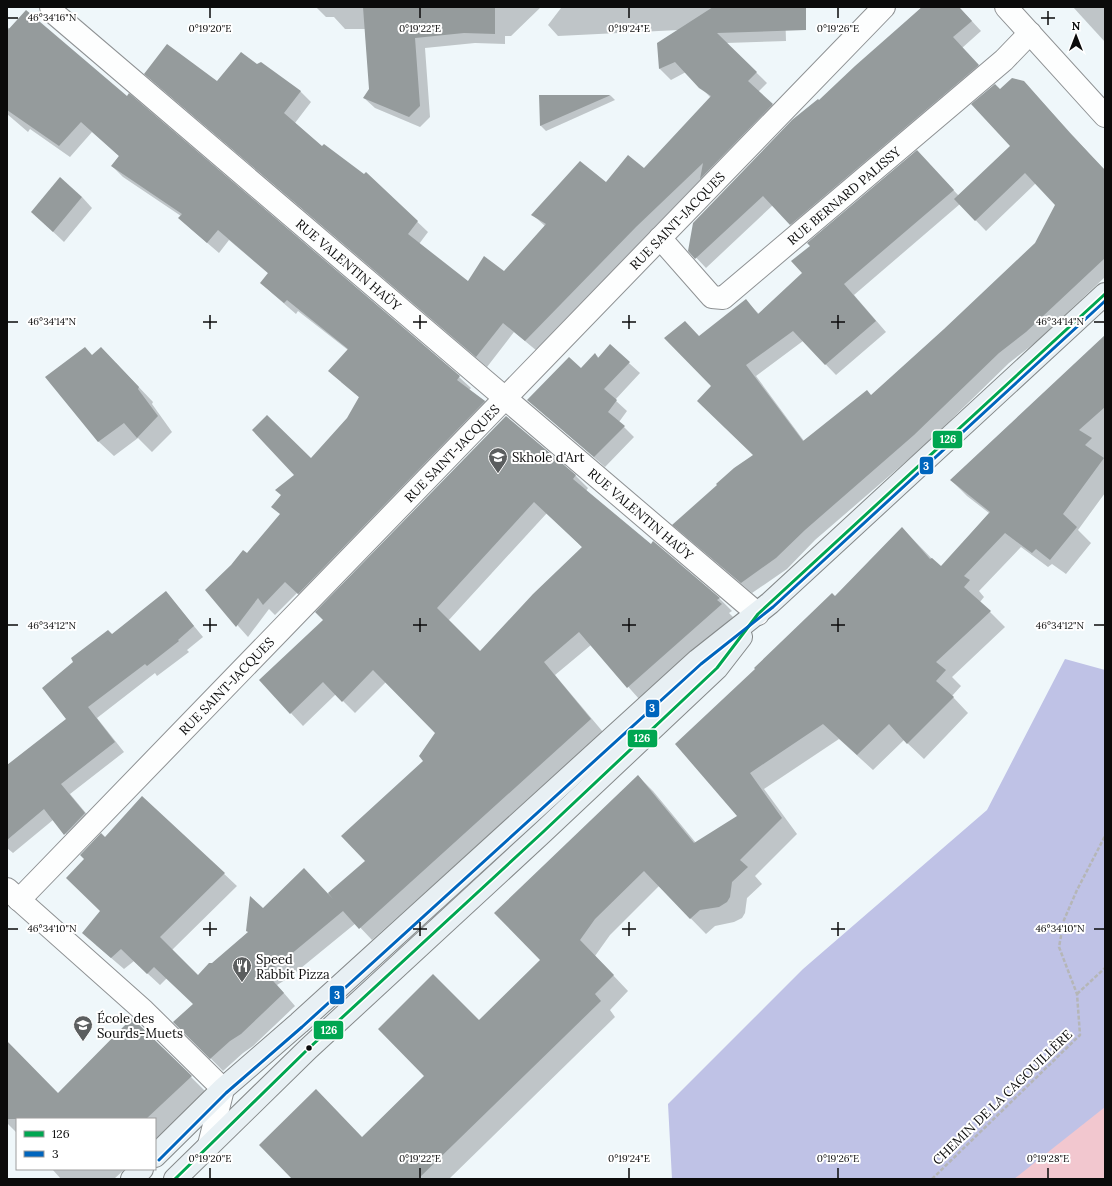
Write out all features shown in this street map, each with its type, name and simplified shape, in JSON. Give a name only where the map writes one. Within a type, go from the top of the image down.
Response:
[{"type":"main road","points":[[156,1155],[223,1089],[299,1023],[698,660],[758,614],[1105,294]]},
{"type":"main road","points":[[175,1179],[308,1049],[543,832],[717,668],[758,614]]},
{"type":"main road","points":[[132,1179],[141,1170]]},
{"type":"street","name":"RUE VALENTIN HAÜY","points":[[51,7],[55,14],[758,614]]},
{"type":"street","name":"RUE SAINT-JACQUES","points":[[13,894],[505,398],[884,7]]},
{"type":"street","points":[[1006,7],[1105,116]]},
{"type":"street","name":"RUE BERNARD PALISSY","points":[[660,238],[712,297],[723,298],[1004,60],[1030,33]]},
{"type":"street","points":[[13,894],[144,1011],[223,1089],[209,1145]]},
{"type":"path","name":"CHEMIN DE LA CAGOUILLÈRE","points":[[932,1179],[1080,1035],[1077,994],[1059,947],[1064,920],[1077,890],[1105,836]]},
{"type":"path","points":[[1077,994],[1105,968]]},
{"type":"shaded area","points":[[1065,659],[1105,670],[1105,1179],[672,1179],[668,1104],[803,969],[987,810]]},
{"type":"shaded area","points":[[1105,1107],[1105,1179],[1014,1179]]},
{"type":"building","points":[[363,7],[495,7],[495,34],[464,33],[415,38],[420,106],[409,117],[363,98],[369,89]]},
{"type":"building","points":[[713,7],[806,7],[806,30],[717,33],[757,72],[748,81],[773,104],[700,179],[703,163],[636,227],[525,341],[503,323],[476,357],[144,74],[167,44],[217,81],[241,52],[257,64],[261,62],[301,91],[284,113],[322,146],[324,144],[364,174],[366,172],[418,221],[408,234],[468,281],[484,256],[504,271],[546,224],[531,215],[580,161],[606,182],[628,155],[644,168],[711,96],[699,88],[675,62],[659,69],[657,43]]},
{"type":"building","points":[[922,7],[959,7],[972,21],[953,37],[979,65],[790,225],[763,196],[695,259],[688,251],[693,223],[792,120],[818,99],[819,100]]},
{"type":"building","points":[[26,10],[127,96],[129,93],[460,376],[457,380],[485,401],[298,594],[285,582],[263,605],[258,598],[236,627],[205,590],[231,565],[243,550],[247,553],[280,514],[271,507],[281,495],[275,490],[294,475],[252,430],[267,415],[311,458],[347,418],[359,397],[328,371],[348,349],[287,300],[284,303],[260,283],[268,273],[218,230],[207,243],[178,218],[182,214],[111,166],[119,156],[81,122],[59,146],[7,110],[7,31]]},
{"type":"building","points":[[1012,78],[1024,81],[1105,170],[1105,258],[1026,332],[999,353],[914,435],[805,530],[776,558],[741,583],[672,525],[734,468],[753,455],[697,401],[711,386],[664,338],[685,321],[699,336],[746,299],[758,314],[802,273],[791,261],[810,246],[807,243],[917,150],[954,190],[844,284],[876,321],[825,365],[793,331],[746,365],[803,441],[867,390],[871,395],[944,329],[1035,243],[1055,205],[1025,173],[975,221],[954,199],[1010,146],[971,104],[995,84],[1000,89]]},
{"type":"building","points":[[539,95],[611,95],[540,126]]},
{"type":"building","points":[[60,177],[82,197],[53,232],[31,212]]},
{"type":"building","points":[[1105,335],[1105,407],[1079,430],[1092,438],[1085,445],[1104,458],[1063,514],[1077,527],[1050,560],[1036,549],[1032,553],[1005,533],[964,576],[970,580],[964,587],[991,611],[936,662],[946,670],[936,681],[954,697],[907,744],[889,724],[857,755],[823,724],[750,773],[782,818],[740,860],[748,867],[732,882],[730,897],[727,902],[719,907],[700,910],[690,919],[644,871],[595,919],[580,940],[614,975],[595,994],[601,1001],[418,1179],[292,1179],[259,1145],[316,1089],[362,1137],[424,1076],[378,1029],[433,974],[479,1020],[540,960],[494,913],[638,775],[694,843],[737,816],[675,744],[755,669],[754,668],[832,593],[835,596],[902,527],[930,559],[932,558],[941,566],[990,512],[950,480]]},
{"type":"building","points":[[610,344],[630,362],[604,389],[617,400],[608,412],[625,426],[594,457],[527,400],[569,357],[581,368],[595,353],[598,358]]},
{"type":"building","points":[[85,347],[92,355],[101,347],[139,387],[138,389],[158,416],[137,438],[124,423],[98,442],[45,377]]},
{"type":"building","points":[[506,416],[576,475],[573,479],[651,544],[653,541],[720,598],[717,600],[722,604],[627,688],[579,632],[544,662],[591,719],[359,929],[343,911],[278,965],[265,972],[284,993],[241,1034],[230,1041],[210,1059],[173,1022],[193,1004],[154,967],[147,974],[121,949],[111,958],[82,933],[100,911],[66,878],[84,859],[80,855],[101,833],[105,837],[142,796],[225,873],[160,937],[198,975],[209,963],[212,963],[248,932],[246,931],[250,896],[263,908],[304,868],[333,899],[328,893],[365,861],[341,836],[423,761],[419,756],[435,733],[373,670],[342,702],[323,682],[290,714],[259,680],[323,620],[315,612]],"holes":[[[534,502],[582,547],[533,594],[480,651],[437,608]]]},
{"type":"building","points":[[166,591],[194,626],[178,640],[179,641],[147,666],[145,664],[88,707],[115,742],[61,784],[85,813],[64,835],[44,809],[7,840],[7,765],[66,719],[42,688],[73,662],[71,658],[108,630],[112,634]]},
{"type":"building","points":[[132,1018],[192,1076],[147,1118],[7,1119],[7,1041],[58,1093]]},
{"type":"transit line","name":"126","points":[[175,1179],[308,1049],[543,832],[717,668],[758,614],[1105,294]]},
{"type":"transit line","name":"3","points":[[159,1160],[226,1093],[302,1027],[701,664],[773,607],[1105,301]]},
{"type":"place","name":"Skhole d'Art","points":[[498,474]]},
{"type":"place","name":"Speed Rabbit Pizza","points":[[242,983]]},
{"type":"place","name":"École des Sourds-Muets","points":[[83,1042]]}]
